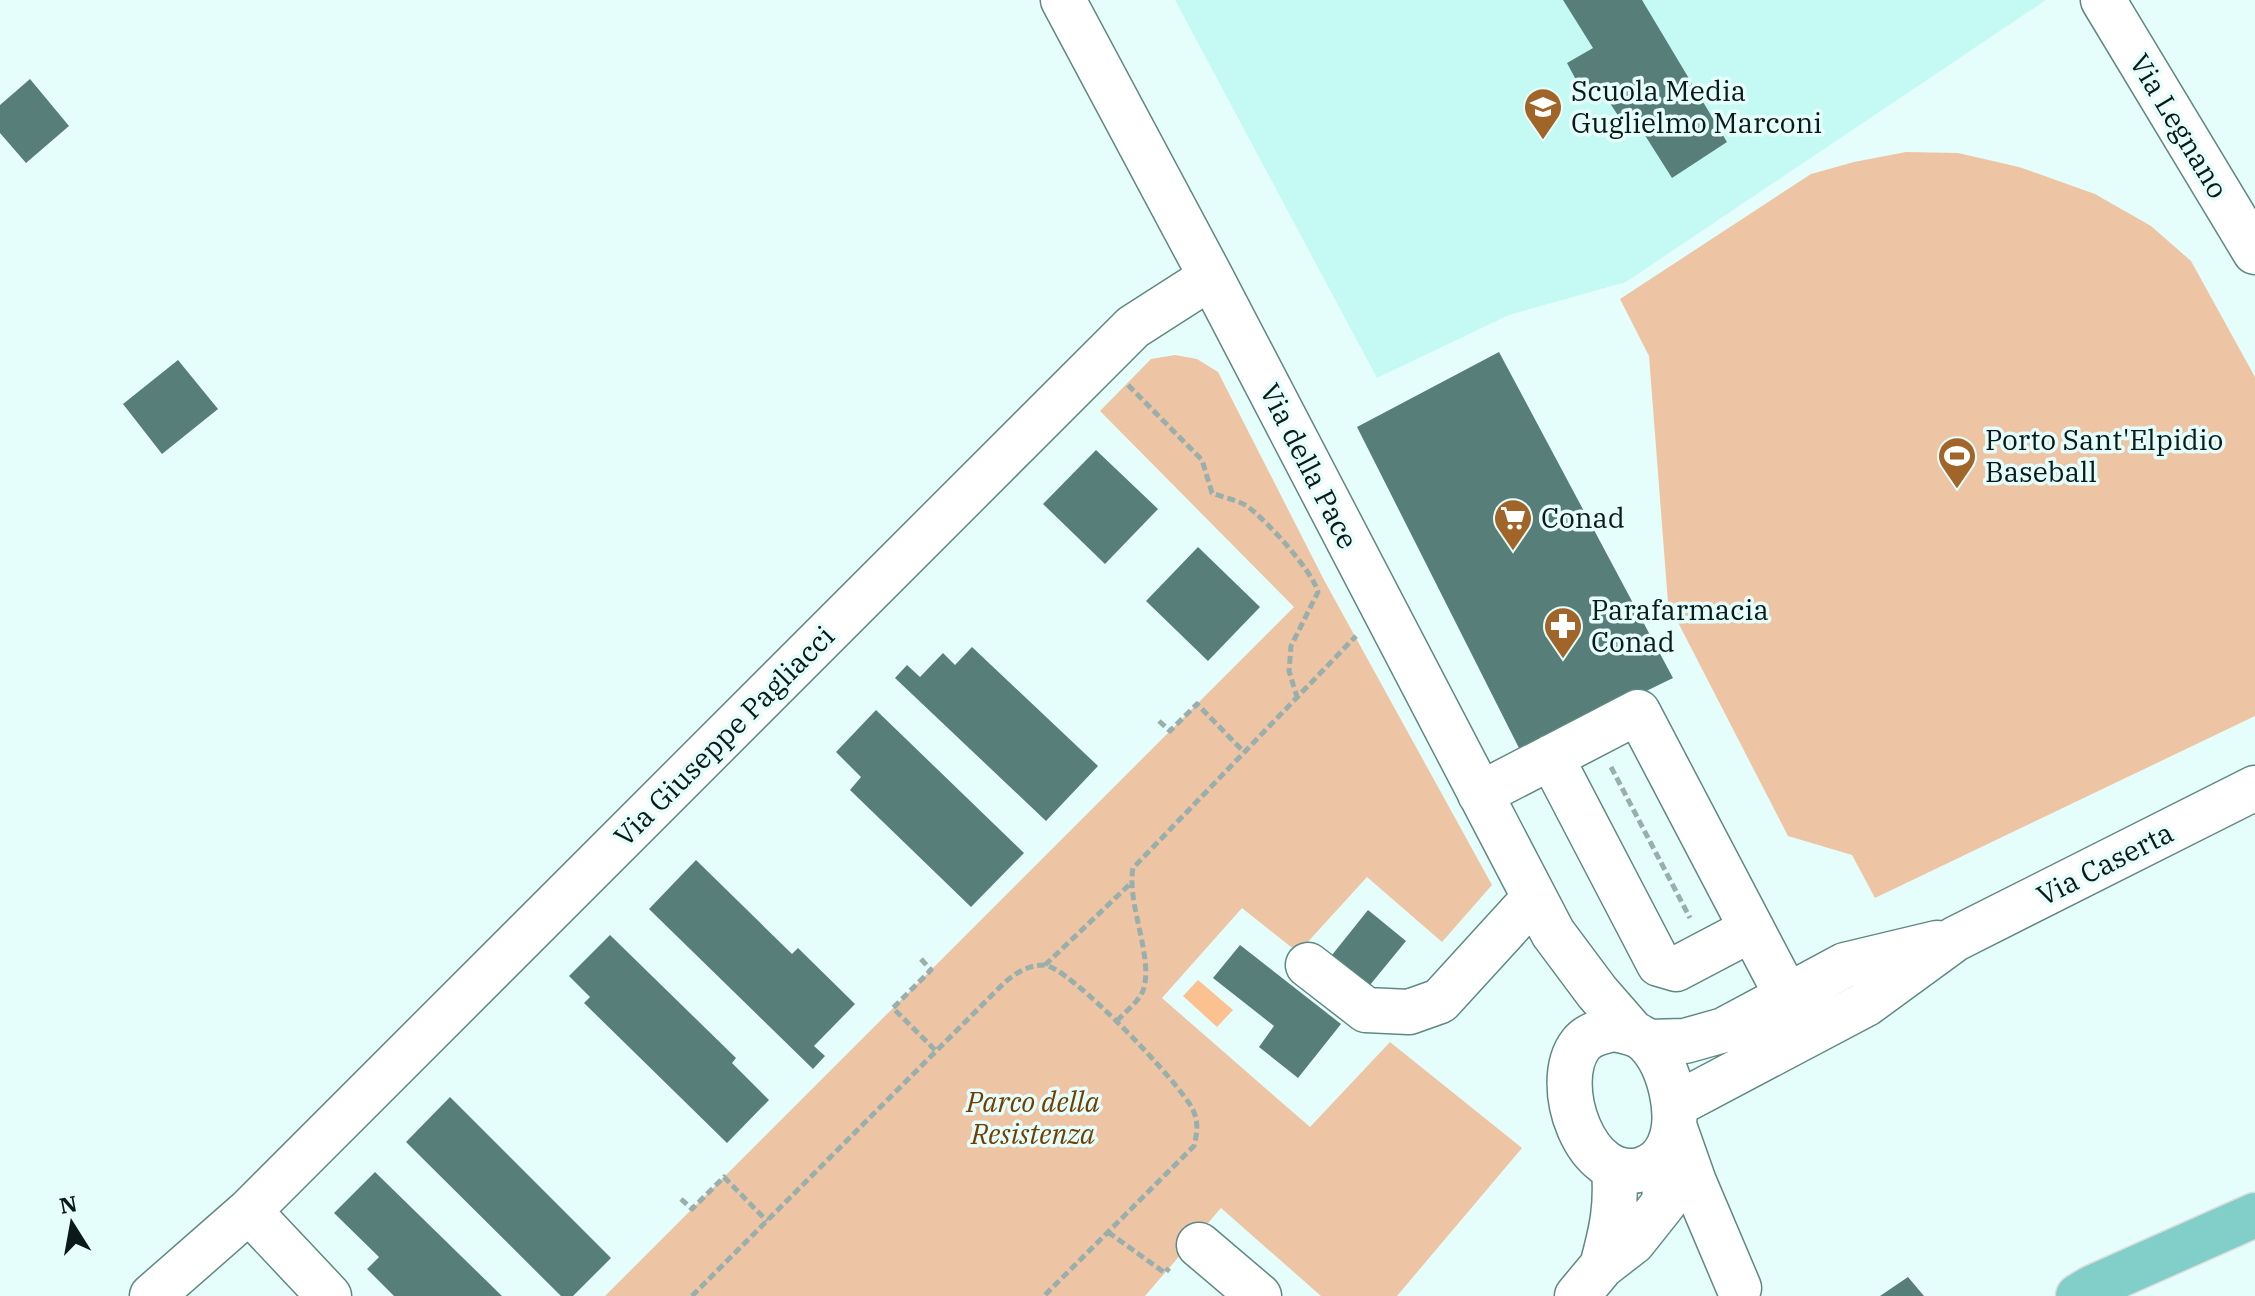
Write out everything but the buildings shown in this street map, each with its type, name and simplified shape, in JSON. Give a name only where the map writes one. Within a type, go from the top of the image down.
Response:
[{"type":"main road","points":[[2085,1293],[2255,1215]]},
{"type":"street","name":"Via della Pace","points":[[1063,0],[1211,277],[1543,916],[1568,1003],[1571,1061]]},
{"type":"street","name":"Via Legnano","points":[[2103,0],[2255,252]]},
{"type":"street","name":"Via Giuseppe Pagliacci","points":[[152,1296],[249,1211],[1133,327],[1211,277]]},
{"type":"street","points":[[1480,794],[1638,712],[1787,996]]},
{"type":"street","points":[[1551,757],[1659,964],[1676,969],[1752,929]]},
{"type":"street","name":"Via Caserta","points":[[1653,1145],[1866,1004],[1955,939],[2255,788]]},
{"type":"street","name":"Via della Pace","points":[[1543,916],[1639,1036]]},
{"type":"street","points":[[1308,965],[1366,1010],[1409,1012],[1440,1001],[1543,916]]},
{"type":"street","name":"Via Caserta","points":[[1639,1036],[1685,1041],[1724,1030],[1845,965],[1955,939]]},
{"type":"street","points":[[1590,1281],[1615,1214],[1653,1145],[1665,1072],[1639,1036],[1613,1029],[1596,1033],[1582,1043],[1571,1061],[1569,1084],[1581,1133],[1597,1158],[1653,1145]]},
{"type":"street","points":[[1653,1145],[1664,1203],[1742,1292]]},
{"type":"street","points":[[1653,1145],[1694,1182],[1742,1292]]},
{"type":"street","points":[[1590,1281],[1633,1242],[1664,1203]]},
{"type":"street","points":[[249,1211],[329,1296]]},
{"type":"street","points":[[1199,1245],[1259,1296]]},
{"type":"path","points":[[1100,359],[1202,460],[1212,493],[1246,506],[1305,565],[1314,579],[1318,592],[1291,646],[1289,671],[1297,697]]},
{"type":"path","points":[[1117,1021],[1142,993],[1145,975],[1130,884],[1133,868],[1383,607]]},
{"type":"path","points":[[1159,721],[1170,731],[1197,704],[1244,752]]},
{"type":"path","points":[[1594,735],[1707,952]]},
{"type":"path","points":[[692,1296],[1019,971],[1045,965],[1130,884]]},
{"type":"path","points":[[921,959],[931,970],[893,1008],[936,1051]]},
{"type":"path","points":[[1044,1296],[1194,1146],[1197,1132],[1197,1122],[1188,1100],[1117,1021],[1060,971],[1045,965]]},
{"type":"path","points":[[681,1199],[692,1209],[724,1177],[767,1221]]},
{"type":"path","points":[[1108,1232],[1165,1273],[1193,1240],[1199,1245]]},
{"type":"shaded area","name":"Scuola Media Guglielmo Marconi","points":[[1175,0],[2046,0],[1626,282],[1509,315],[1377,378]]},
{"type":"shaded area","points":[[1198,980],[1233,1010],[1217,1027],[1183,996]]},
{"type":"green space","name":"Porto Sant'Elpidio Baseball","points":[[1906,152],[1958,153],[2019,167],[2095,194],[2151,226],[2191,261],[2255,377],[2255,716],[1875,898],[1852,855],[1788,836],[1668,603],[1649,356],[1620,299],[1811,174]]},
{"type":"green space","name":"Parco della Resistenza","points":[[1175,355],[1197,359],[1218,372],[1324,580],[1492,885],[1442,942],[1367,877],[1305,945],[1291,947],[1242,908],[1162,998],[1310,1127],[1390,1042],[1522,1148],[1397,1296],[1321,1296],[1221,1208],[1145,1296],[605,1296],[1294,607],[1100,411],[1151,359]]},
{"type":"place","name":"Scuola Media Guglielmo Marconi","points":[[1543,141]]},
{"type":"place","name":"Porto Sant'Elpidio Baseball","points":[[1957,490]]},
{"type":"place","name":"Conad","points":[[1513,552]]},
{"type":"place","name":"Parafarmacia Conad","points":[[1563,660]]}]
